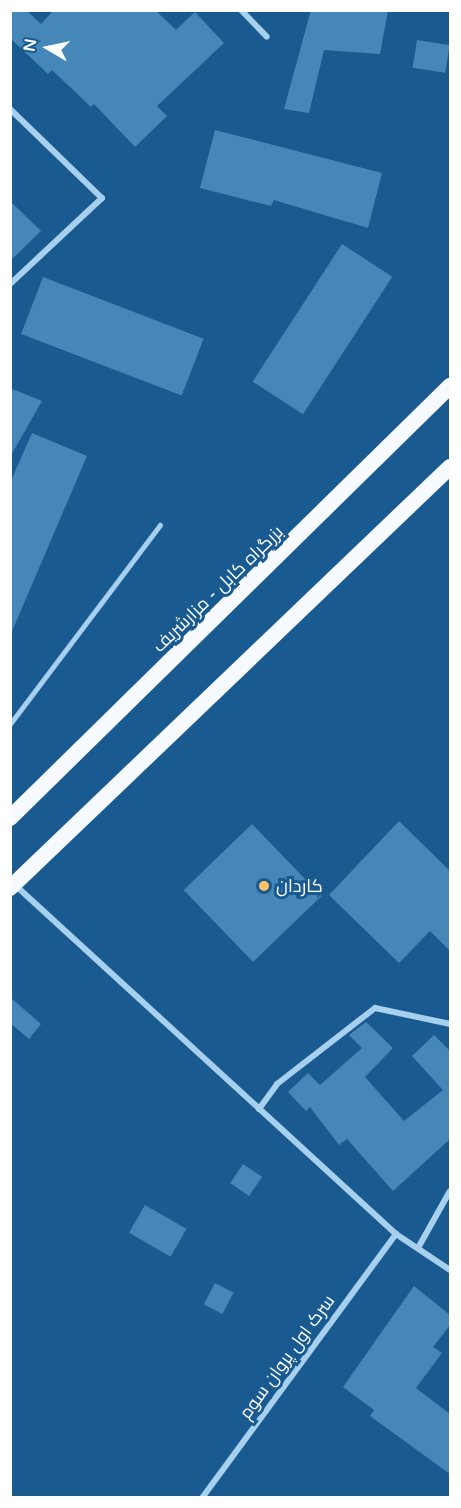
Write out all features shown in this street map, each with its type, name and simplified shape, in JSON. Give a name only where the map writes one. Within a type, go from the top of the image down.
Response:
[{"type":"highway","name":"بزرگراه کابل - مزارشریف","points":[[10,818],[450,386]]},
{"type":"highway","points":[[12,886],[450,467]]},
{"type":"street","points":[[241,10],[267,37]]},
{"type":"street","points":[[10,109],[102,198],[10,284]]},
{"type":"street","points":[[12,886],[396,1234],[450,1270]]},
{"type":"street","points":[[259,1109],[277,1083],[375,1008],[450,1024]]},
{"type":"street","points":[[418,1248],[450,1191]]},
{"type":"street","name":"سرک اول پروان سوم","points":[[202,1497],[396,1234]]},
{"type":"lane","points":[[10,724],[160,525]]},
{"type":"building","points":[[10,10],[26,10],[41,24],[54,10],[155,10],[176,30],[195,12],[224,43],[157,106],[167,116],[135,147],[94,104],[91,107],[52,70],[48,74],[10,38]]},
{"type":"building","points":[[311,10],[388,10],[380,54],[324,50],[309,113],[284,109]]},
{"type":"building","points":[[417,40],[450,45],[445,73],[413,68]]},
{"type":"building","points":[[215,130],[382,173],[368,228],[274,200],[271,206],[200,188]]},
{"type":"building","points":[[10,201],[41,231],[10,261]]},
{"type":"building","points":[[342,244],[392,277],[303,414],[253,382]]},
{"type":"building","points":[[43,277],[204,339],[182,396],[21,334]]},
{"type":"building","points":[[10,388],[42,401],[10,457]]},
{"type":"building","points":[[32,433],[87,456],[10,636],[10,483]]},
{"type":"building","points":[[399,821],[450,871],[450,951],[430,931],[399,963],[329,895]]},
{"type":"building","points":[[252,824],[321,896],[253,962],[184,890]]},
{"type":"building","points":[[10,997],[41,1024],[29,1039],[10,1023]]},
{"type":"building","points":[[366,1022],[393,1048],[365,1077],[404,1121],[443,1090],[412,1056],[434,1035],[450,1051],[450,1139],[393,1191],[347,1139],[339,1145],[310,1107],[306,1111],[288,1092],[308,1073],[320,1085],[362,1048],[349,1035]]},
{"type":"building","points":[[243,1164],[262,1177],[249,1196],[230,1183]]},
{"type":"building","points":[[145,1205],[187,1229],[171,1257],[129,1233]]},
{"type":"building","points":[[215,1283],[234,1293],[222,1314],[204,1304]]},
{"type":"building","points":[[414,1286],[450,1315],[450,1325],[433,1347],[442,1353],[416,1388],[450,1414],[450,1474],[370,1416],[374,1410],[343,1387]]},
{"type":"place","name":"کاردان","points":[[264,886]]}]
